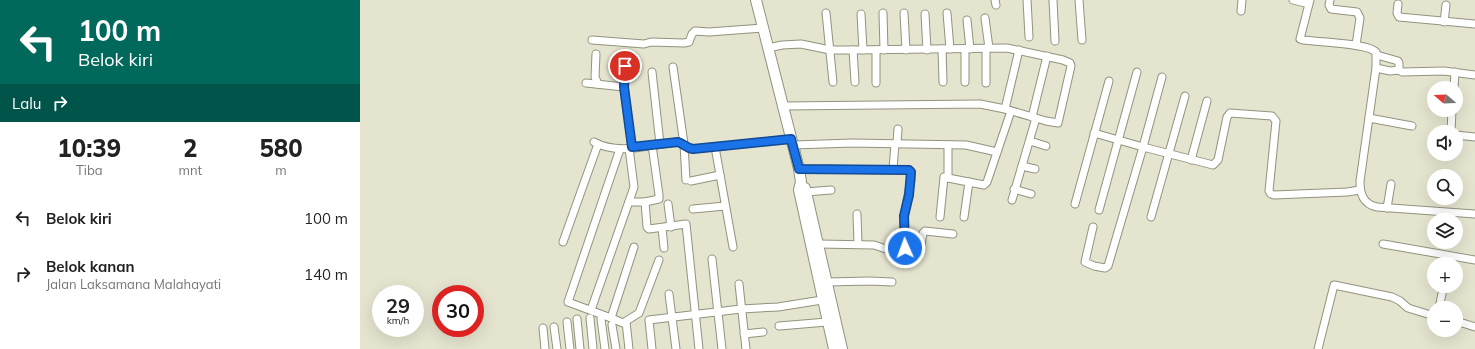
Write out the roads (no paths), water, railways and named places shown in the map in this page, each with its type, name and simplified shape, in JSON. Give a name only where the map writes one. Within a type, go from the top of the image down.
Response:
[{"type":"highway","points":[[756,0],[801,182],[806,192],[842,349]]},
{"type":"highway","points":[[801,182],[799,190],[834,349]]},
{"type":"street","points":[[1027,0],[1029,37]]},
{"type":"street","points":[[1053,0],[1055,41]]},
{"type":"street","points":[[1079,0],[1082,40]]},
{"type":"street","points":[[1242,0],[1242,10]]},
{"type":"street","points":[[1293,0],[1308,2],[1300,34],[1300,38],[1303,40],[1356,45],[1373,49],[1376,52],[1376,68],[1360,190],[1362,197],[1367,203],[1374,207],[1475,214]]},
{"type":"street","points":[[1330,0],[1329,5],[1331,9],[1357,12],[1359,14],[1360,18],[1356,45]]},
{"type":"street","points":[[1398,4],[1397,13],[1399,17],[1475,24]]},
{"type":"street","points":[[1444,22],[1446,5]]},
{"type":"street","points":[[826,13],[833,82]]},
{"type":"street","points":[[883,13],[884,50]]},
{"type":"street","points":[[904,13],[906,50]]},
{"type":"street","points":[[947,13],[950,49]]},
{"type":"street","points":[[861,14],[863,50]]},
{"type":"street","points":[[925,14],[927,50]]},
{"type":"street","points":[[985,18],[988,48],[986,83]]},
{"type":"street","points":[[965,82],[967,20]]},
{"type":"street","points":[[592,40],[644,44],[650,42],[684,43],[689,42],[695,31],[709,32],[763,28]]},
{"type":"street","points":[[768,48],[782,45],[801,44],[830,50],[942,50],[1007,48],[1068,61],[1071,66],[1058,123],[980,104],[782,106]]},
{"type":"street","points":[[853,50],[855,82]]},
{"type":"street","points":[[876,50],[876,83]]},
{"type":"street","points":[[942,50],[943,82]]},
{"type":"street","points":[[940,217],[944,177],[984,185],[987,182],[1008,110],[1019,50]]},
{"type":"street","points":[[596,54],[595,77],[598,84]]},
{"type":"street","points":[[1012,200],[1030,141],[1047,56]]},
{"type":"street","points":[[1377,56],[1398,61],[1399,70]]},
{"type":"street","points":[[591,310],[634,187],[624,87],[625,66]]},
{"type":"street","points":[[673,67],[688,181],[720,175]]},
{"type":"street","points":[[1376,68],[1390,71],[1437,71],[1475,75]]},
{"type":"street","points":[[652,72],[660,144]]},
{"type":"street","points":[[1100,210],[1137,72]]},
{"type":"street","points":[[1454,81],[1455,72]]},
{"type":"street","points":[[1093,227],[1086,262],[1087,264],[1105,268],[1108,266],[1162,78]]},
{"type":"street","points":[[1075,204],[1109,81]]},
{"type":"street","points":[[586,84],[624,87]]},
{"type":"street","points":[[1150,217],[1185,96]]},
{"type":"street","points":[[1191,160],[1207,101]]},
{"type":"street","points":[[1094,133],[1210,165],[1216,163],[1227,117],[1230,113],[1274,117],[1276,121],[1270,191],[1271,194],[1274,196],[1360,190]]},
{"type":"street","points":[[1369,118],[1412,126]]},
{"type":"street","points":[[893,169],[898,129]]},
{"type":"street","points":[[1463,135],[1475,136]]},
{"type":"street","points":[[1030,141],[1046,146]]},
{"type":"street","points":[[563,242],[596,143],[620,149],[678,142],[693,149],[792,142],[966,145],[997,152]]},
{"type":"street","points":[[948,145],[948,178]]},
{"type":"street","points":[[629,202],[645,202],[659,199],[652,146]]},
{"type":"street","points":[[714,147],[733,247]]},
{"type":"street","points":[[620,149],[568,302],[591,310],[612,322],[626,322],[639,313],[659,260]]},
{"type":"street","points":[[1022,166],[1035,169]]},
{"type":"street","points":[[799,169],[909,170],[911,172],[909,195],[904,216],[905,248]]},
{"type":"street","points":[[964,217],[969,182]]},
{"type":"street","points":[[1387,208],[1391,184]]},
{"type":"street","points":[[806,192],[831,190]]},
{"type":"street","points":[[1014,190],[1030,194]]},
{"type":"street","points":[[645,202],[647,227],[649,229],[686,224],[699,349]]},
{"type":"street","points":[[668,204],[671,227]]},
{"type":"street","points":[[693,209],[725,206]]},
{"type":"street","points":[[857,214],[858,244]]},
{"type":"street","points":[[662,228],[664,248]]},
{"type":"street","points":[[818,244],[874,245],[886,249],[905,248],[921,245],[923,233],[925,231],[953,234]]},
{"type":"street","points":[[1383,244],[1475,260]]},
{"type":"street","points":[[616,349],[612,322],[634,247]]},
{"type":"street","points":[[712,259],[722,349]]},
{"type":"street","points":[[827,282],[892,282]]},
{"type":"street","points":[[739,284],[746,349]]},
{"type":"street","points":[[1318,349],[1334,285],[1392,297],[1400,301],[1408,308],[1427,314]]},
{"type":"street","points":[[669,294],[676,349]]},
{"type":"street","points":[[652,349],[649,320],[718,311],[778,307],[822,300]]},
{"type":"street","points":[[590,318],[593,349]]},
{"type":"street","points":[[577,319],[580,349]]},
{"type":"street","points":[[601,319],[605,349]]},
{"type":"street","points":[[567,322],[570,349]]},
{"type":"street","points":[[626,322],[629,349]]},
{"type":"street","points":[[779,326],[827,322]]},
{"type":"street","points":[[1463,323],[1475,327]]},
{"type":"street","points":[[554,327],[557,349]]},
{"type":"street","points":[[543,328],[545,349]]},
{"type":"street","points":[[744,334],[763,332]]}]
